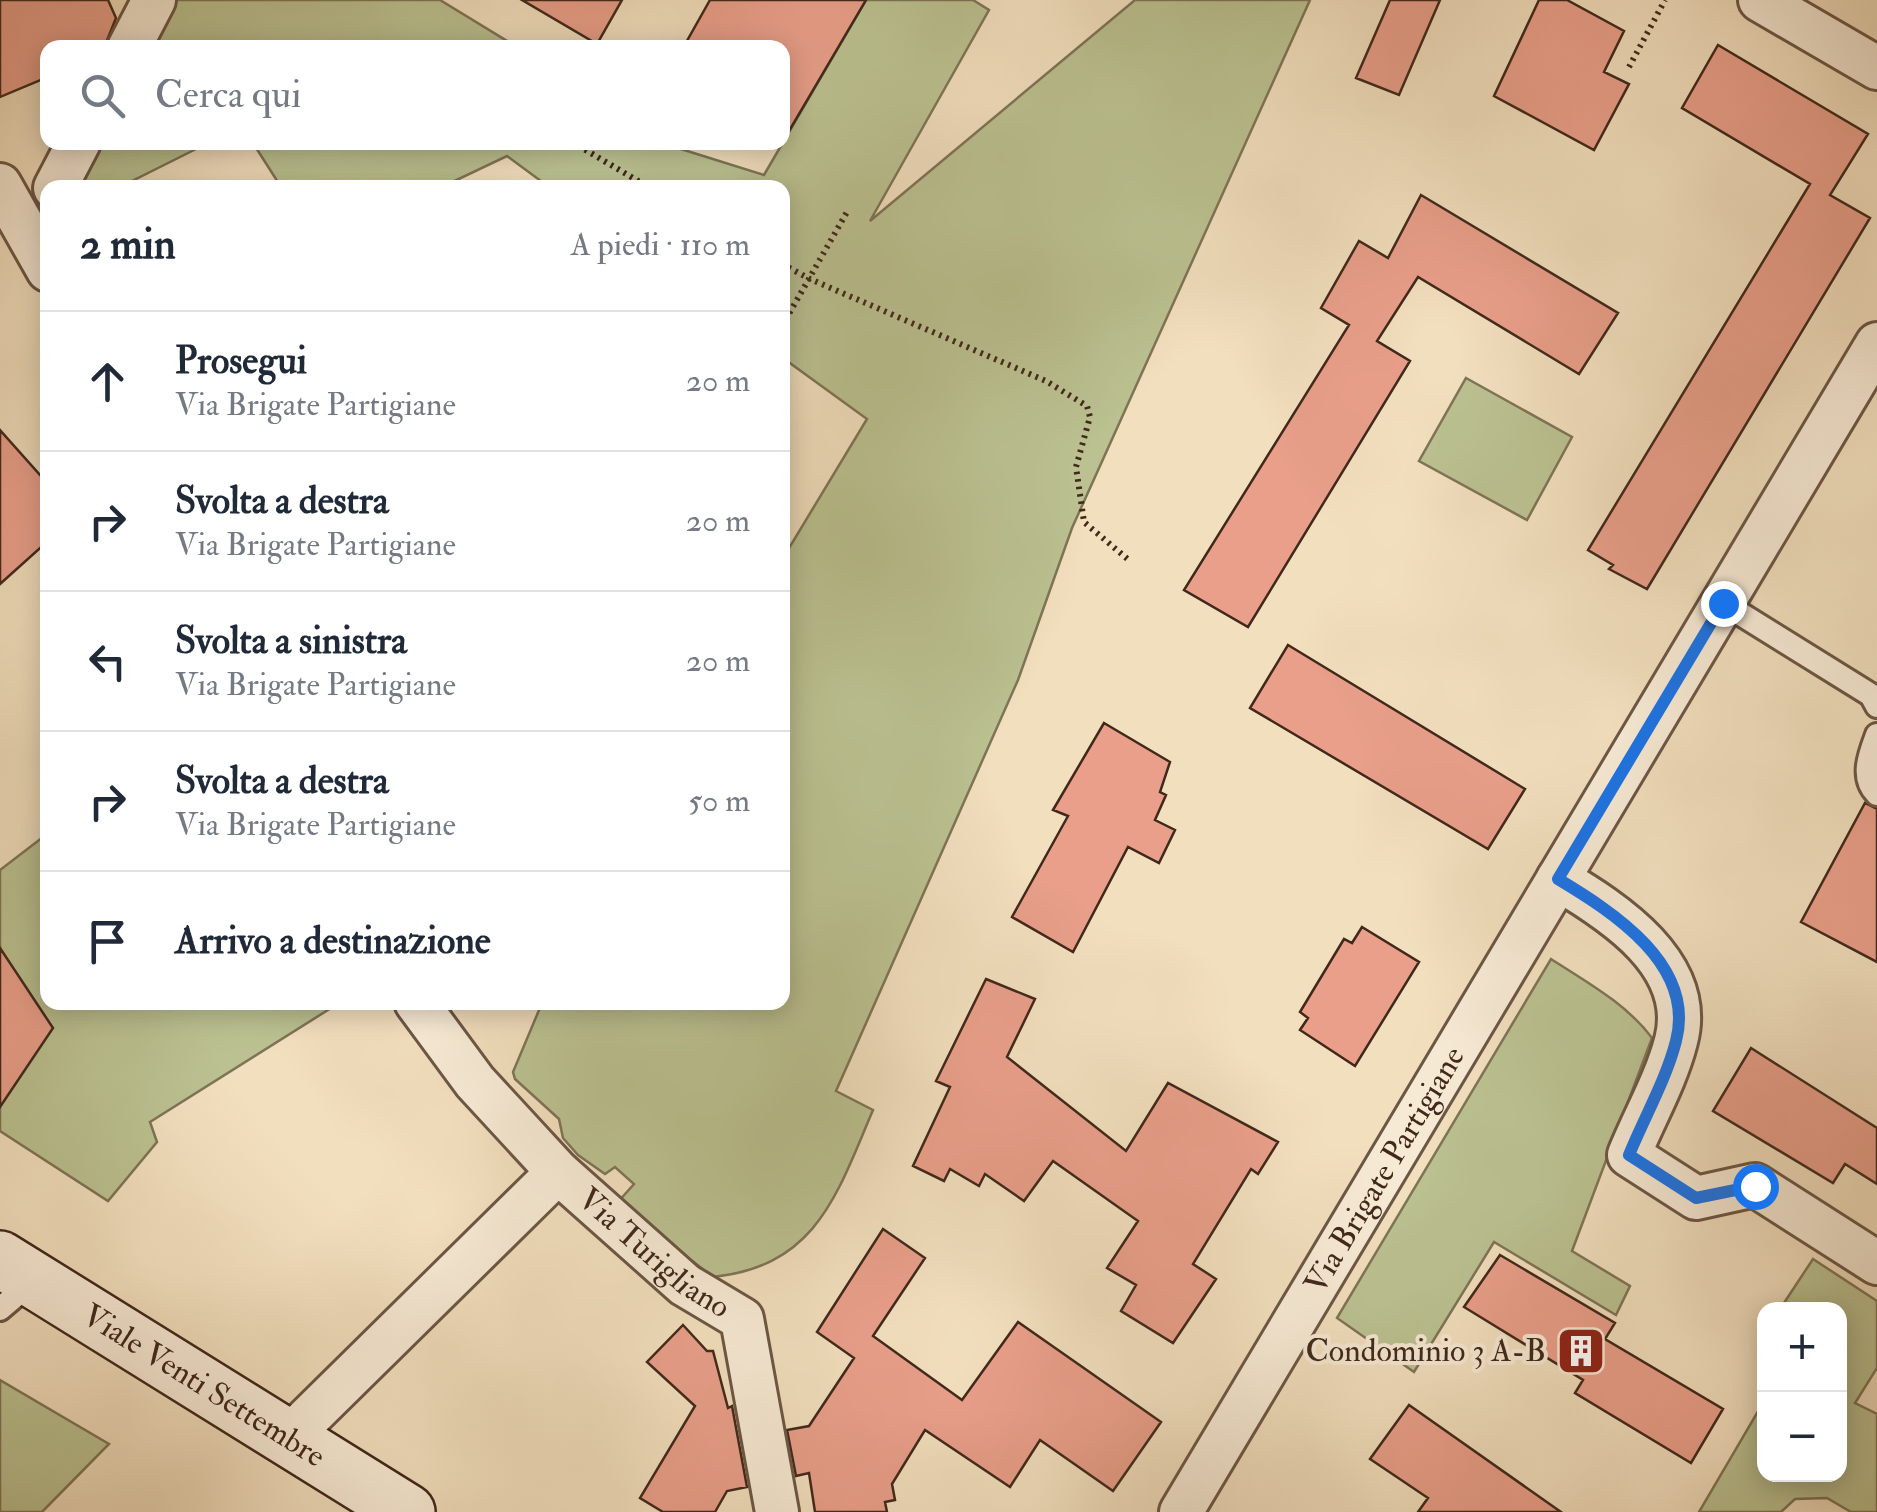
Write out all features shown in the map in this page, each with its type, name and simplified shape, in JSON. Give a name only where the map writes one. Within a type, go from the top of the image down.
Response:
[{"type":"main road","name":"Viale Venti Settembre","points":[[11,1283],[289,1437],[407,1512]]},
{"type":"street","points":[[133,40],[154,0]]},
{"type":"street","points":[[1760,0],[1877,68]]},
{"type":"street","points":[[60,180],[75,150]]},
{"type":"street","points":[[0,185],[40,234]]},
{"type":"street","name":"Via Brigate Partigiane","points":[[1181,1512],[1723,603],[1871,368]]},
{"type":"street","points":[[1558,879],[1604,907],[1661,960],[1678,998],[1677,1039],[1629,1155],[1696,1198],[1755,1186],[1877,1262]]},
{"type":"street","name":"Via Turigliano","points":[[422,1010],[475,1082],[558,1172],[685,1285],[742,1319],[777,1512]]},
{"type":"street","name":"Via Turigliano","points":[[289,1437],[558,1172]]},
{"type":"lane","points":[[1723,603],[1871,695],[1877,706]]},
{"type":"lane","points":[[1877,735],[1869,756],[1868,778],[1877,794]]},
{"type":"path","points":[[1629,67],[1665,0]]},
{"type":"path","points":[[586,150],[636,180]]},
{"type":"path","points":[[790,313],[847,212]]},
{"type":"path","points":[[790,269],[1046,381],[1087,406],[1090,418],[1076,467],[1084,522],[1131,562]]},
{"type":"green space","points":[[165,0],[440,0],[506,40],[144,40]]},
{"type":"green space","points":[[866,0],[973,0],[989,10],[870,221],[1135,0],[1310,0],[1072,528],[1018,680],[836,1091],[873,1110],[847,1170],[834,1197],[800,1241],[777,1258],[748,1270],[713,1277],[617,1203],[634,1184],[615,1167],[605,1174],[578,1155],[563,1138],[559,1119],[515,1079],[513,1072],[539,1010],[790,1010],[790,546],[867,419],[790,363],[790,180],[540,180],[507,156],[457,180],[277,180],[257,150],[684,150],[764,175],[779,150],[790,150],[790,130]]},
{"type":"green space","points":[[86,150],[194,150],[134,180],[70,180]]},
{"type":"green space","points":[[1466,378],[1572,437],[1527,520],[1419,461]]},
{"type":"green space","points":[[40,839],[40,1010],[328,1010],[150,1122],[157,1142],[108,1201],[0,1131],[0,870]]},
{"type":"green space","points":[[1551,959],[1618,1004],[1652,1038],[1572,1251],[1630,1286],[1616,1315],[1494,1242],[1414,1372],[1337,1318]]},
{"type":"green space","points":[[1813,1259],[1877,1301],[1877,1368],[1855,1403],[1877,1414],[1877,1512],[1851,1512],[1827,1498],[1795,1499],[1781,1512],[1699,1512],[1757,1413],[1757,1482],[1847,1482],[1847,1302],[1785,1302]]},
{"type":"green space","points":[[0,1380],[109,1444],[42,1512],[0,1512]]},
{"type":"building","points":[[0,0],[108,0],[116,18],[107,40],[40,40],[40,80],[0,97]]},
{"type":"building","points":[[522,0],[622,0],[599,40],[590,40]]},
{"type":"building","points":[[710,0],[866,0],[790,129],[790,40],[688,40]]},
{"type":"building","points":[[1390,0],[1440,0],[1399,95],[1356,78]]},
{"type":"building","points":[[1539,0],[1567,0],[1624,31],[1604,72],[1629,84],[1594,150],[1494,96]]},
{"type":"building","points":[[1718,45],[1868,134],[1830,195],[1870,218],[1647,589],[1609,569],[1613,565],[1588,550],[1810,184],[1682,108]]},
{"type":"building","points":[[1421,195],[1618,313],[1579,374],[1418,277],[1377,341],[1410,361],[1248,627],[1184,590],[1349,325],[1321,308],[1359,241],[1388,258]]},
{"type":"building","points":[[0,430],[40,475],[40,548],[0,584]]},
{"type":"building","points":[[1288,645],[1525,789],[1488,849],[1250,708]]},
{"type":"building","points":[[1104,723],[1170,762],[1160,792],[1166,795],[1155,820],[1175,830],[1159,863],[1128,847],[1073,952],[1012,917],[1068,816],[1053,810]]},
{"type":"building","points":[[1865,803],[1877,809],[1877,962],[1801,922]]},
{"type":"building","points":[[1362,927],[1419,962],[1355,1066],[1300,1030],[1308,1018],[1300,1012],[1344,939],[1352,943]]},
{"type":"building","points":[[0,948],[53,1028],[0,1107]]},
{"type":"building","points":[[986,979],[1035,999],[1007,1057],[1126,1151],[1168,1083],[1278,1142],[1258,1174],[1251,1169],[1193,1264],[1216,1279],[1173,1343],[1121,1311],[1136,1285],[1107,1268],[1138,1221],[1053,1161],[1024,1201],[985,1174],[979,1186],[950,1169],[944,1181],[913,1166],[950,1087],[936,1081]]},
{"type":"building","points":[[1751,1048],[1877,1128],[1877,1184],[1845,1164],[1833,1183],[1713,1111]]},
{"type":"building","points":[[883,1229],[925,1258],[873,1336],[962,1400],[1018,1322],[1161,1422],[1113,1491],[1040,1440],[1010,1487],[925,1430],[892,1484],[895,1500],[885,1502],[887,1512],[815,1512],[809,1473],[796,1476],[787,1430],[809,1426],[854,1358],[817,1332]]},
{"type":"building","name":"Condominio 3 A-B","points":[[1500,1255],[1615,1323],[1605,1339],[1723,1409],[1691,1463],[1575,1393],[1583,1380],[1464,1307]]},
{"type":"building","points":[[683,1325],[707,1351],[713,1351],[728,1408],[732,1406],[747,1487],[727,1491],[715,1512],[663,1512],[640,1498],[695,1406],[647,1362]]},
{"type":"building","points":[[1409,1405],[1561,1512],[1418,1512],[1428,1498],[1370,1459]]},
{"type":"place","name":"Condominio 3 A-B","points":[[1581,1351]]},
{"type":"route","points":[[1723,603],[1558,879],[1604,907],[1661,960],[1678,998],[1677,1039],[1629,1155],[1696,1198],[1755,1186]]}]
